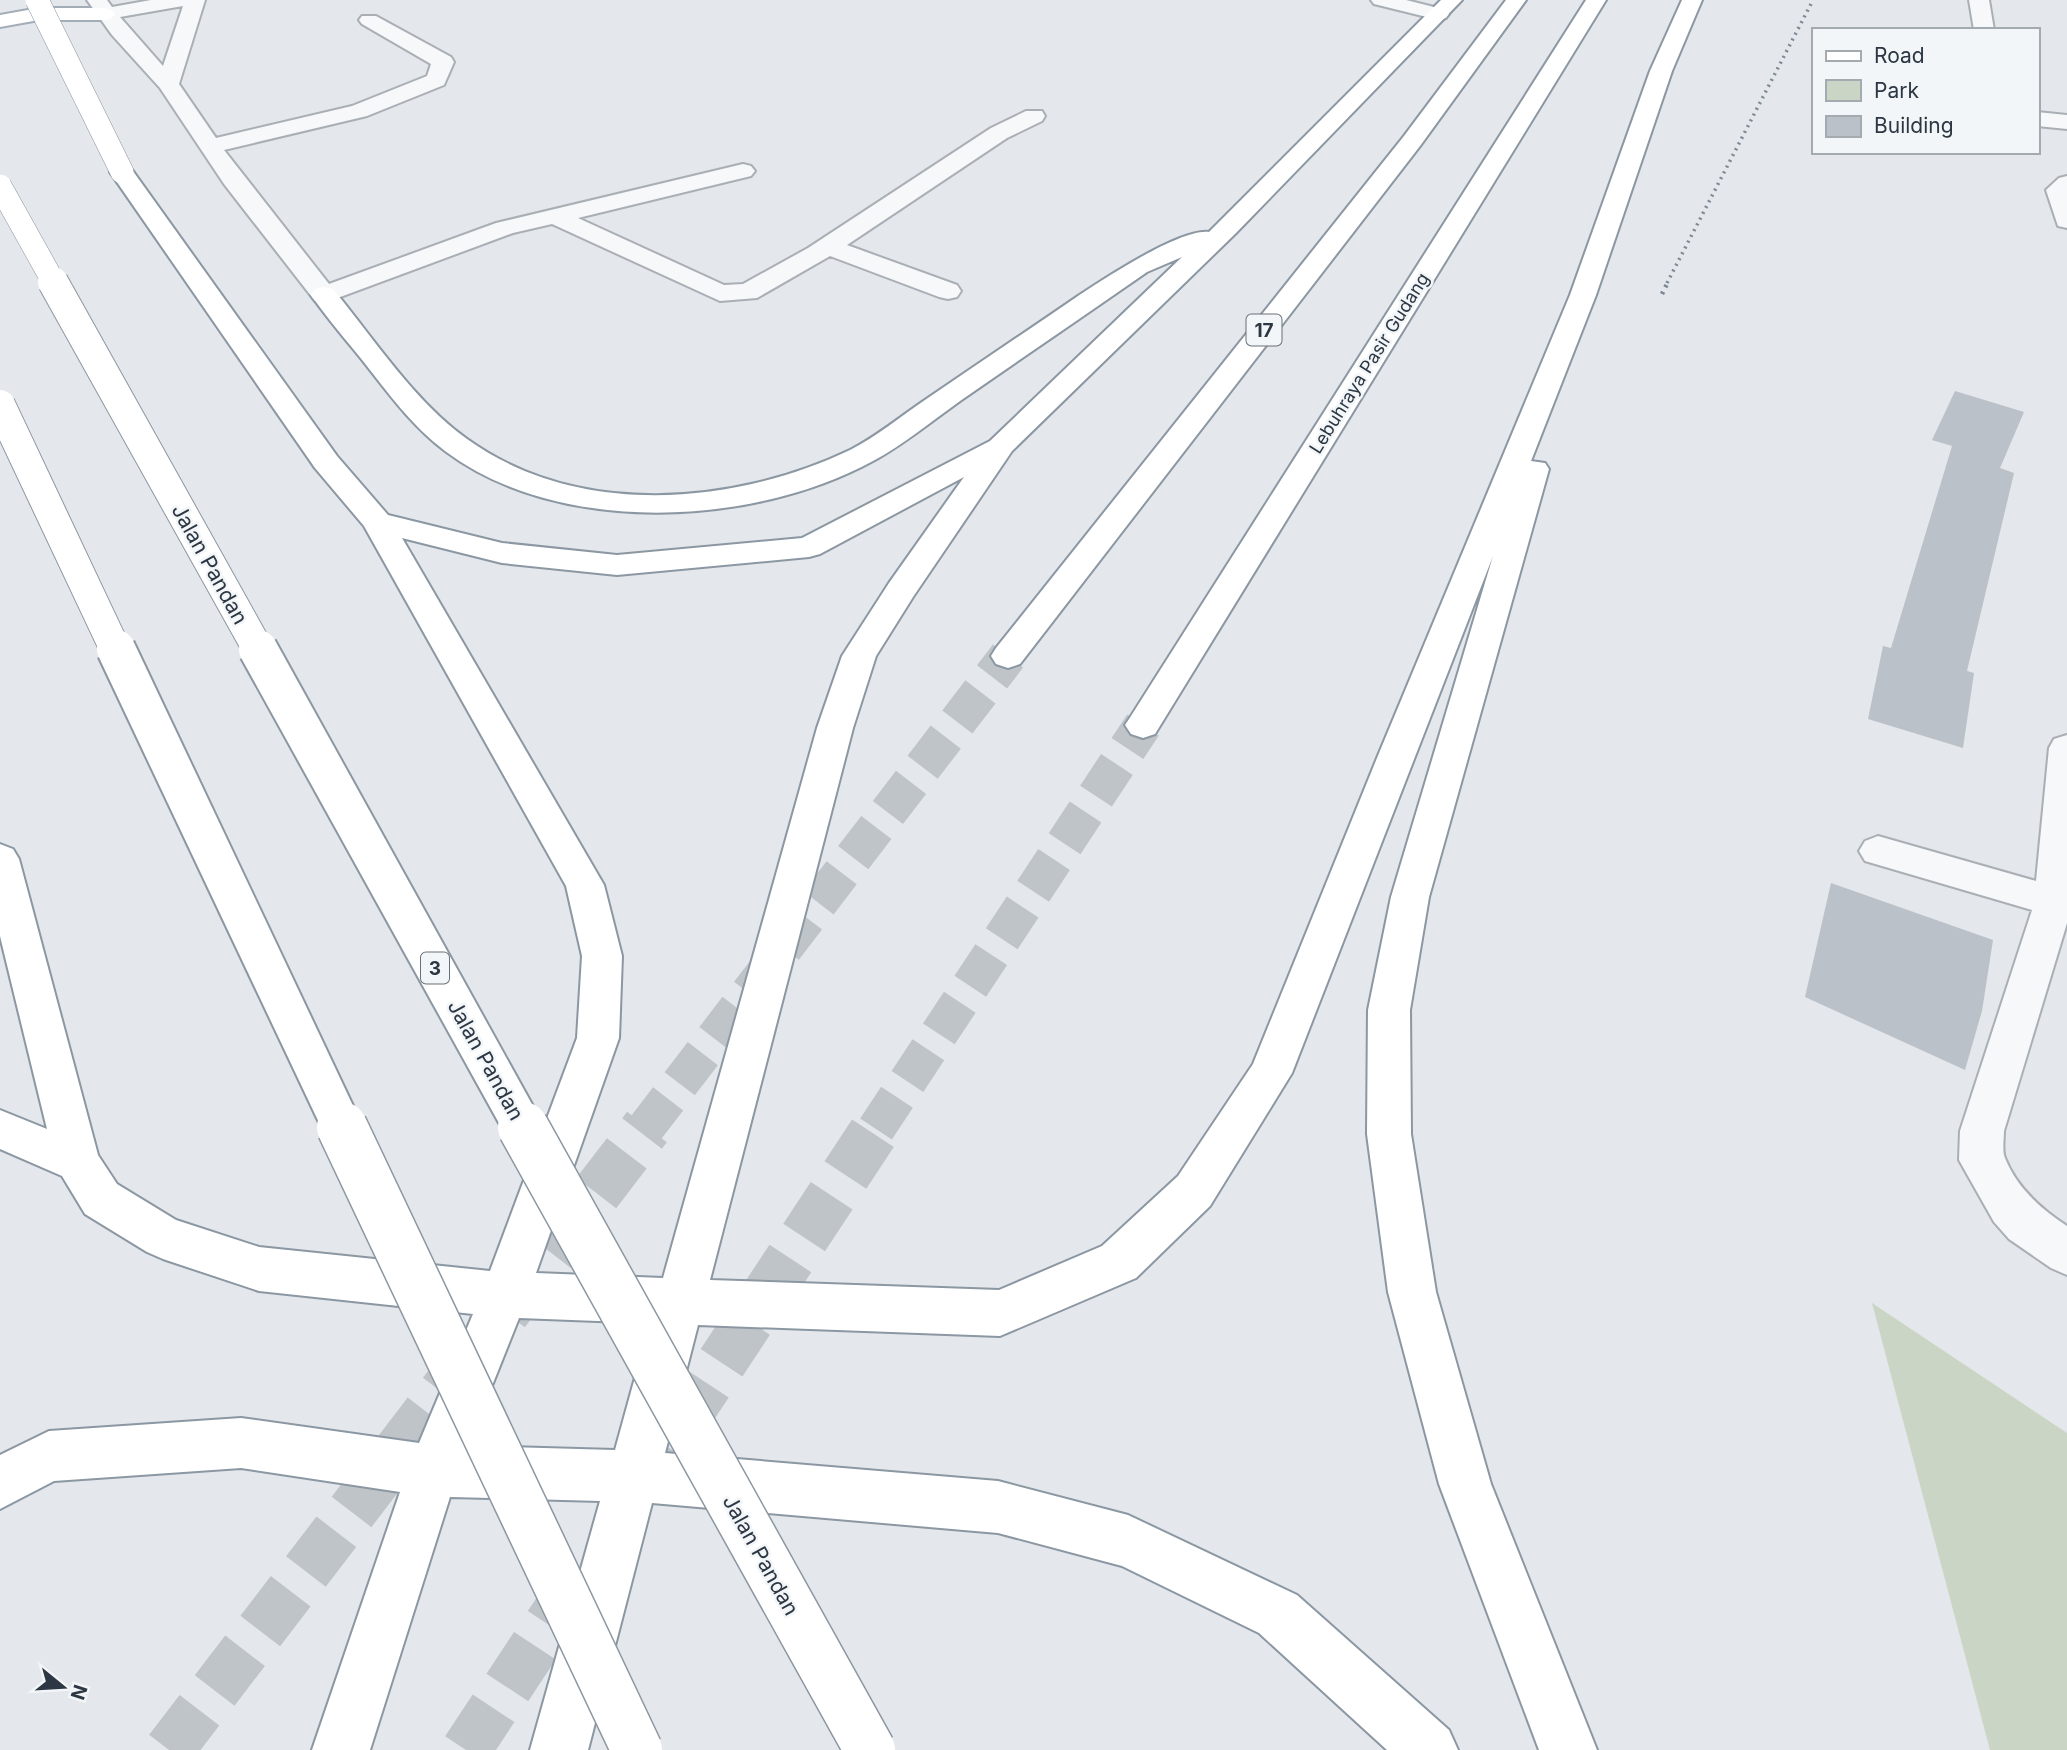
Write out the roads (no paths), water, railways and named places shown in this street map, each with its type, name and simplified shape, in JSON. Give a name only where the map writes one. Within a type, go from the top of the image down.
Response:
[{"type":"main road","points":[[0,6],[26,0]]},
{"type":"main road","points":[[37,0],[122,172],[326,462],[377,522],[585,885],[602,957],[598,1038],[505,1295],[433,1471],[341,1750]]},
{"type":"main road","name":"17","points":[[1008,656],[1412,141],[1516,0]]},
{"type":"main road","name":"Lebuhraya Pasir Gudang","points":[[1143,725],[1595,0]]},
{"type":"main road","points":[[0,859],[78,1162],[101,1199],[163,1237],[259,1269],[505,1295],[681,1299],[1000,1313],[1119,1262],[1194,1191],[1271,1073],[1395,758],[1583,295],[1661,71],[1692,0]]},
{"type":"main road","points":[[559,1750],[835,728],[859,656],[900,591],[1002,445],[1227,228],[1446,7]]},
{"type":"main road","points":[[0,21],[39,15],[107,15]]},
{"type":"main road","name":"Jalan Pandan","points":[[0,186],[870,1750]]},
{"type":"main road","points":[[324,295],[419,413],[456,445],[509,477],[561,494],[620,504],[683,503],[751,494],[809,478],[863,455],[1138,267],[1227,228]]},
{"type":"main road","points":[[1568,1750],[1465,1484],[1412,1292],[1389,1134],[1389,1010],[1410,897],[1499,596],[1583,295]]},
{"type":"main road","points":[[0,405],[637,1750]]},
{"type":"main road","points":[[377,522],[502,553],[617,565],[808,547],[1002,445]]},
{"type":"main road","points":[[0,1129],[78,1162]]},
{"type":"main road","points":[[0,1483],[49,1456],[240,1443],[433,1471],[633,1476],[998,1507],[1128,1541],[1278,1614],[1429,1750]]},
{"type":"street","points":[[107,15],[185,0]]},
{"type":"street","points":[[168,84],[195,0]]},
{"type":"street","points":[[1381,0],[1446,7]]},
{"type":"street","points":[[1979,0],[1984,28]]},
{"type":"street","points":[[107,15],[155,35],[186,25]]},
{"type":"street","points":[[107,15],[168,84],[232,179],[324,295],[505,229],[743,171]]},
{"type":"street","points":[[211,146],[359,111],[436,80],[443,62],[369,20]]},
{"type":"street","points":[[554,216],[720,293],[748,292],[828,246],[999,132],[1034,116]]},
{"type":"street","points":[[2039,119],[2067,122]]},
{"type":"street","points":[[2067,183],[2058,190],[2067,221]]},
{"type":"street","points":[[828,246],[948,291]]},
{"type":"street","points":[[2067,748],[2054,901],[1982,1131],[1981,1160],[2010,1207],[2025,1224],[2067,1253]]},
{"type":"street","points":[[1878,851],[2054,901]]},
{"type":"tunnel","points":[[645,1129],[1008,656]]},
{"type":"tunnel","points":[[876,1129],[1143,725]]},
{"type":"tunnel","points":[[505,1312],[647,1127]]},
{"type":"tunnel","points":[[639,1488],[877,1127]]},
{"type":"tunnel","points":[[169,1750],[468,1360]]},
{"type":"tunnel","points":[[466,1750],[579,1579]]},
{"type":"railway","points":[[1667,283],[1813,0]]},
{"type":"railway","points":[[1662,294],[1668,282]]}]
